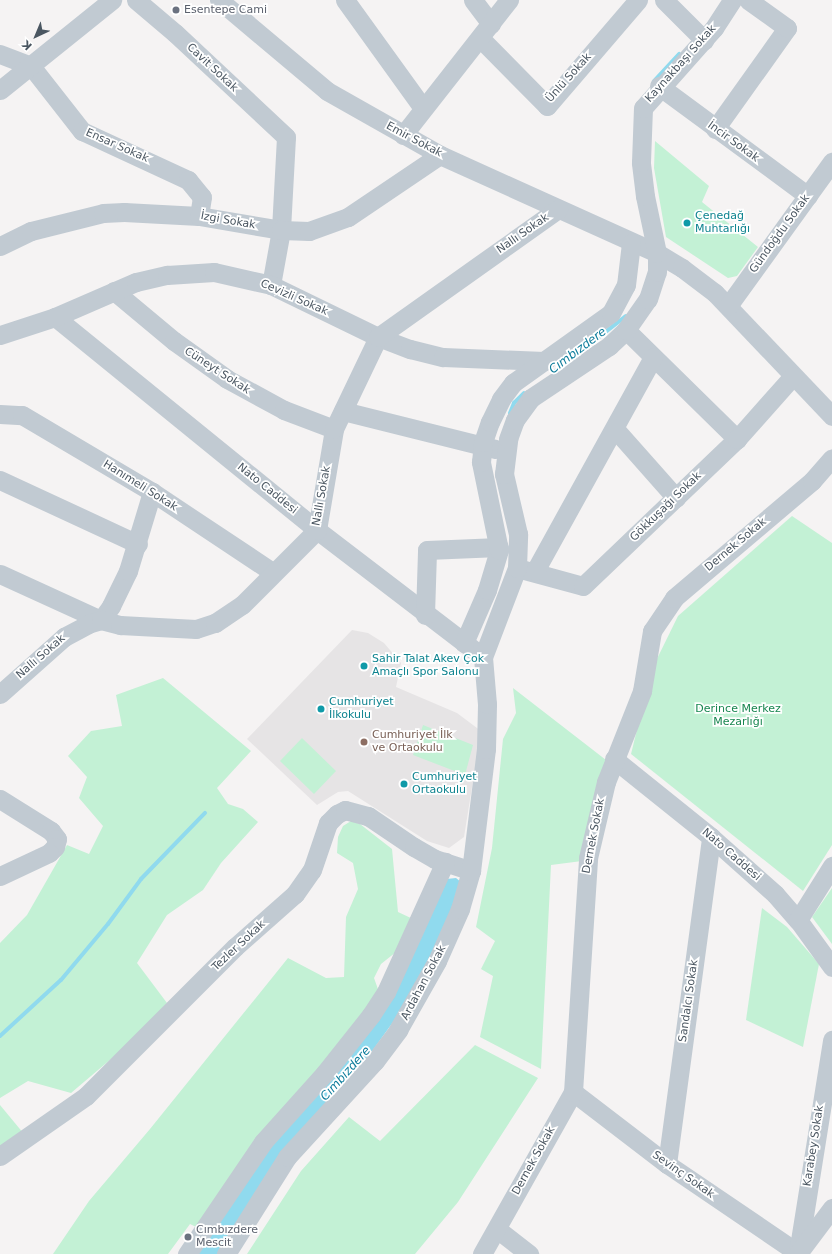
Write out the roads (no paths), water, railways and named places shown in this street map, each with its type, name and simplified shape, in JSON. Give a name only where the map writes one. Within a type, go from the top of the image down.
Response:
[{"type":"street","points":[[0,90],[112,0]]},
{"type":"street","name":"Cavit Sokak","points":[[136,0],[175,33],[286,138],[281,230]]},
{"type":"street","name":"Emir Sokak","points":[[219,0],[327,91],[440,155],[631,243],[657,253],[701,281],[728,306],[832,416]]},
{"type":"street","points":[[345,0],[424,108]]},
{"type":"street","points":[[473,0],[486,32]]},
{"type":"street","points":[[403,135],[510,0]]},
{"type":"street","name":"Ünlü Sokak","points":[[486,32],[547,106],[638,0]]},
{"type":"street","points":[[664,0],[704,40]]},
{"type":"street","name":"Kaynakbaşı Sokak","points":[[482,657],[517,568],[518,534],[506,490],[505,452],[515,420],[531,398],[609,346],[640,314],[654,286],[657,253],[645,196],[641,162],[642,118],[647,101],[659,86],[704,40],[732,0]]},
{"type":"street","points":[[715,128],[787,28],[748,0]]},
{"type":"street","points":[[0,54],[31,66]]},
{"type":"street","name":"Ensar Sokak","points":[[31,66],[82,131],[177,172],[196,186],[202,197],[199,216]]},
{"type":"street","name":"İncir Sokak","points":[[659,86],[808,196]]},
{"type":"street","name":"İzgi Sokak","points":[[0,246],[31,231],[103,214],[140,212],[199,216],[281,230],[309,231],[334,224],[440,155]]},
{"type":"street","name":"Gündoğdu Sokak","points":[[728,306],[808,196],[826,185],[832,162]]},
{"type":"street","name":"Nallı Sokak","points":[[0,694],[64,637],[101,620],[120,625],[181,629],[205,627],[233,612],[274,574],[317,530],[334,429],[378,337],[558,209]]},
{"type":"street","points":[[271,285],[281,230]]},
{"type":"street","points":[[464,643],[496,565],[499,548],[484,487],[481,462],[483,446],[501,399],[513,383],[597,326],[611,313],[626,285],[631,243]]},
{"type":"street","name":"Cevizli Sokak","points":[[0,335],[55,317],[136,282],[192,272],[231,274],[271,285],[378,337],[410,349],[443,358],[544,361]]},
{"type":"street","name":"Cüneyt Sokak","points":[[114,291],[174,342],[227,379],[284,410],[334,429]]},
{"type":"street","name":"Nato Caddesi","points":[[55,317],[317,530],[425,615],[482,657]]},
{"type":"street","points":[[626,330],[737,439]]},
{"type":"street","points":[[535,571],[615,429],[653,357]]},
{"type":"street","name":"Gökkuşağı Sokak","points":[[517,568],[535,571],[583,586],[737,439],[793,376]]},
{"type":"street","points":[[342,411],[505,452]]},
{"type":"street","name":"Hanımeli Sokak","points":[[0,414],[22,415],[152,492],[274,574]]},
{"type":"street","points":[[615,429],[676,498]]},
{"type":"street","name":"Dernek Sokak","points":[[800,492],[832,444]]},
{"type":"street","name":"Dernek Sokak","points":[[482,1254],[573,1092],[588,858],[614,759],[635,713],[642,691],[652,630],[665,609],[684,589],[829,467]]},
{"type":"street","points":[[0,480],[138,544]]},
{"type":"street","points":[[0,574],[101,620],[119,592],[138,544],[152,492]]},
{"type":"street","points":[[425,615],[427,550],[499,548]]},
{"type":"street","name":"Ardahan Sokak","points":[[226,1254],[287,1157],[375,1061],[398,1030],[437,961],[460,909],[471,871],[486,749],[487,704],[482,657]]},
{"type":"street","name":"Nato Caddesi","points":[[614,759],[711,837],[763,883],[798,920],[832,967]]},
{"type":"street","points":[[0,799],[51,831],[57,839],[55,847],[49,853],[0,876]]},
{"type":"street","name":"Tezler Sokak","points":[[0,1156],[86,1096],[235,947],[295,894],[312,870],[328,823],[337,814],[345,810],[368,816],[414,848],[445,862],[471,871]]},
{"type":"street","name":"Sandalcı Sokak","points":[[667,1164],[711,837]]},
{"type":"street","points":[[187,1254],[263,1142],[325,1073],[371,1015],[386,992],[445,862]]},
{"type":"street","points":[[798,920],[832,866]]},
{"type":"street","name":"Karabey Sokak","points":[[797,1254],[832,1040]]},
{"type":"street","name":"Sevinç Sokak","points":[[573,1092],[667,1164],[797,1254]]},
{"type":"street","points":[[797,1254],[832,1208]]},
{"type":"street","points":[[497,1229],[529,1254]]},
{"type":"water","points":[[456,878],[468,888],[437,961],[226,1254],[187,1254],[371,1015],[437,880]]},
{"type":"waterway","name":"Cımbızdere","points":[[654,81],[679,54]]},
{"type":"waterway","name":"Cımbızdere","points":[[554,372],[626,316]]},
{"type":"waterway","name":"Cımbızdere","points":[[510,413],[514,403],[524,393]]},
{"type":"waterway","points":[[0,1036],[61,980],[108,924],[141,879],[205,813]]},
{"type":"place","name":"Esentepe Cami","points":[[176,10]]},
{"type":"place","name":"Çenedağ Muhtarlığı","points":[[687,223]]},
{"type":"place","name":"Sahir Talat Akev Çok Amaçlı Spor Salonu","points":[[364,666]]},
{"type":"place","name":"Cumhuriyet İlkokulu","points":[[321,709]]},
{"type":"place","name":"Cumhuriyet İlk ve Ortaokulu","points":[[364,742]]},
{"type":"place","name":"Cumhuriyet Ortaokulu","points":[[404,784]]},
{"type":"place","name":"Cımbızdere Mescit","points":[[188,1237]]},
{"type":"park label","name":"Derince Merkez Mezarlığı","points":[[738,716]]}]
